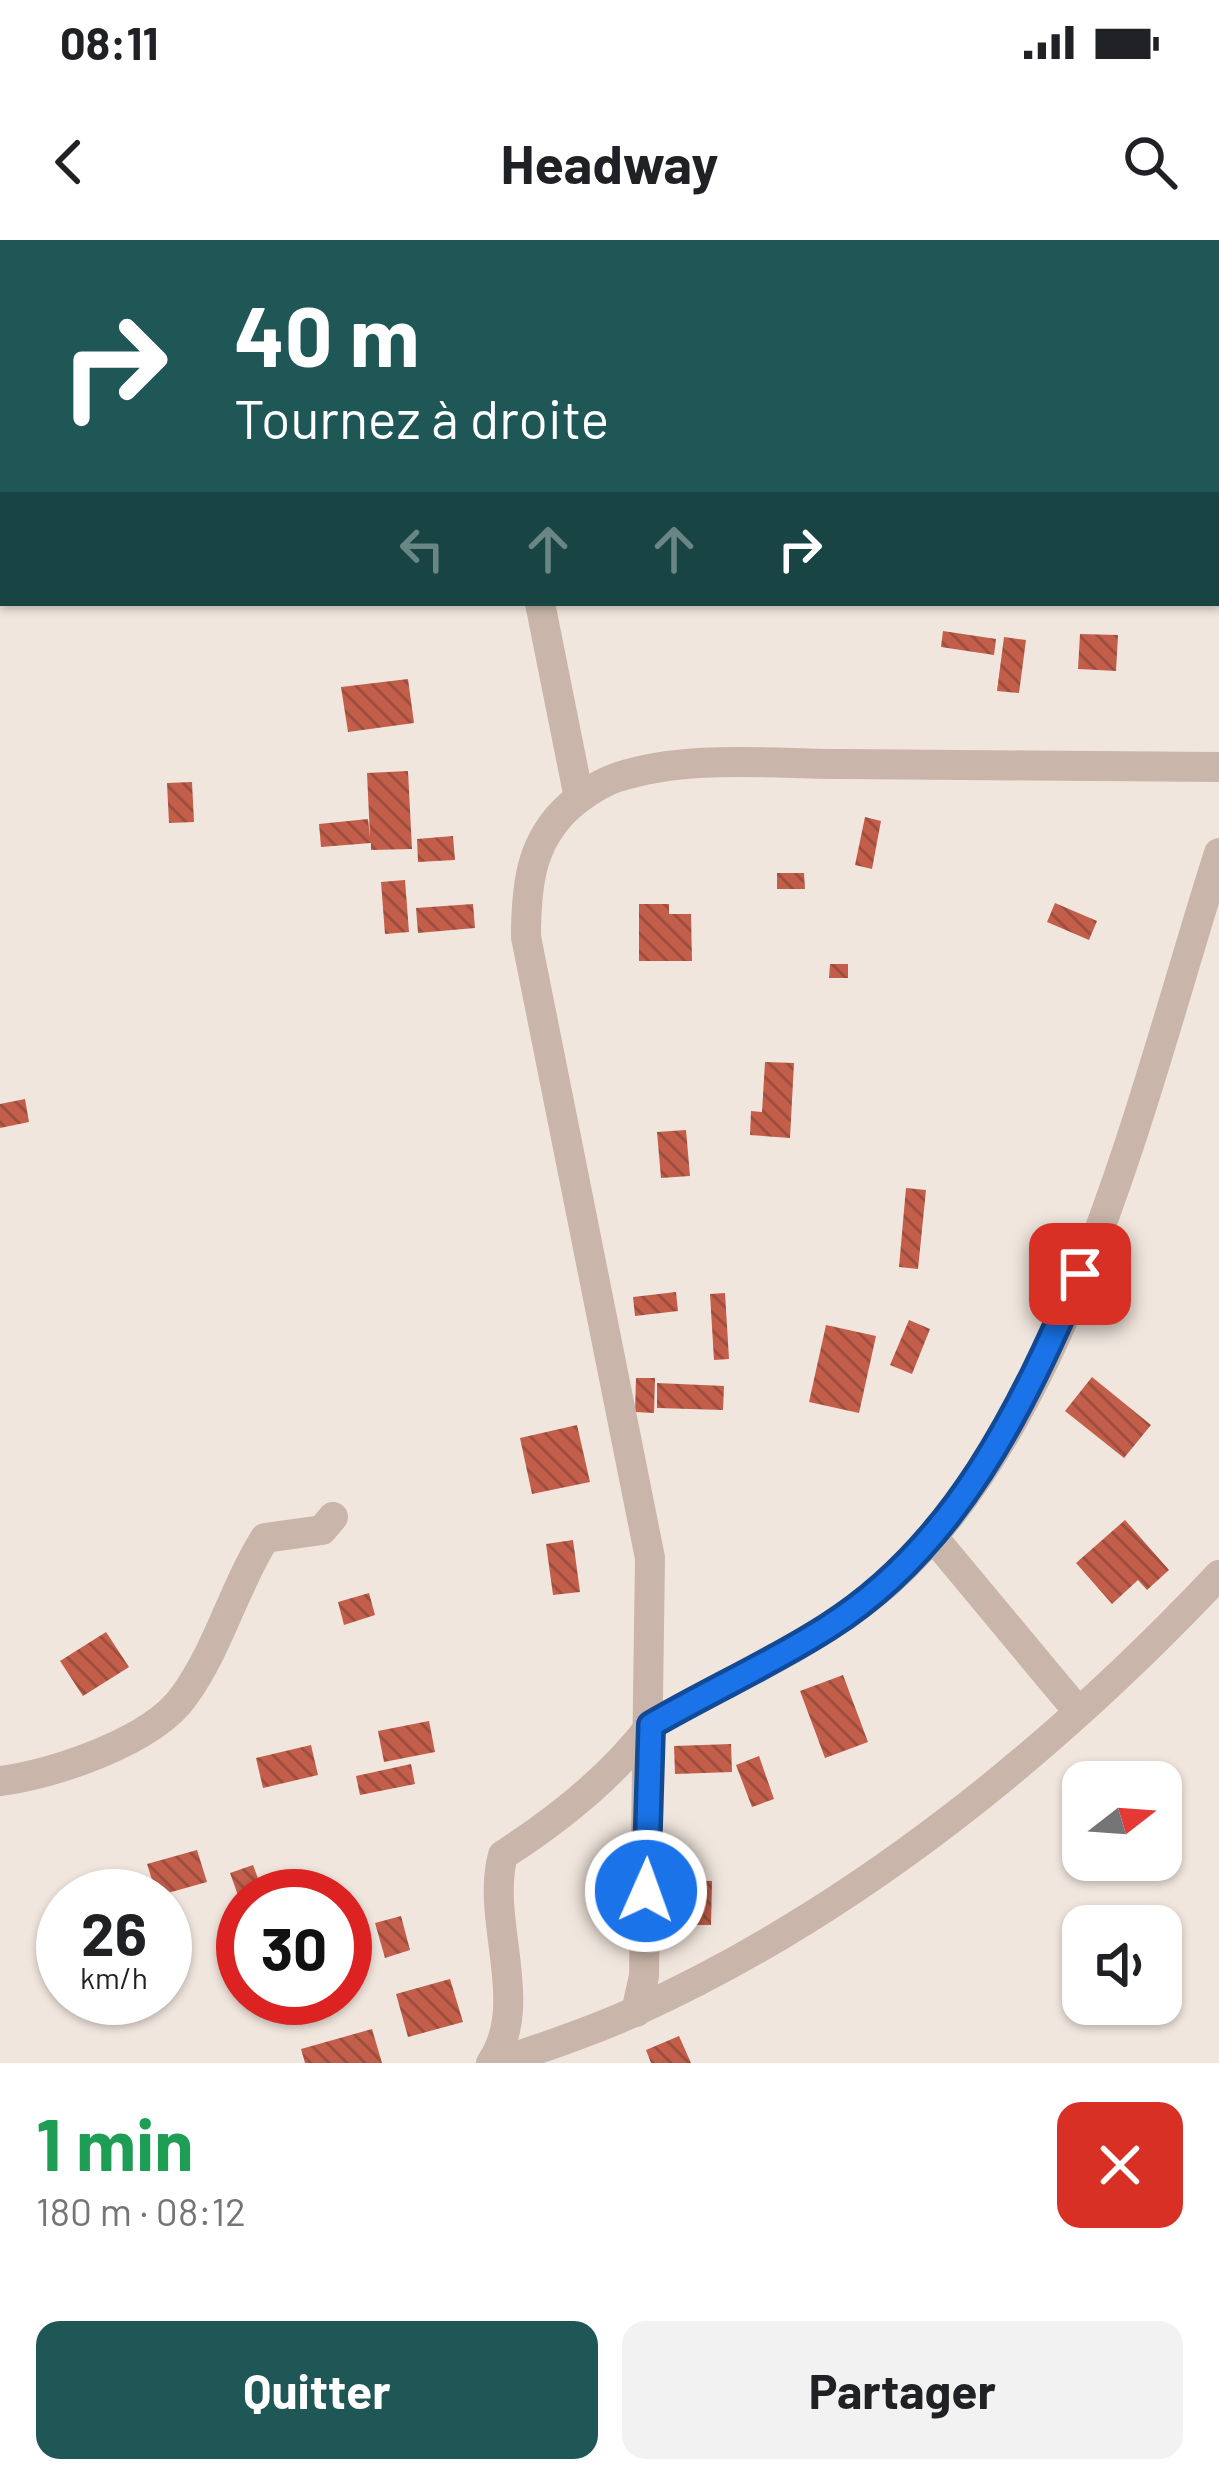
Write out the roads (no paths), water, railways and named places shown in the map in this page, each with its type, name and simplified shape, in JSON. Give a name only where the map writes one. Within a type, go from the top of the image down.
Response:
[{"type":"street","points":[[541,606],[579,798]]},
{"type":"street","points":[[636,2012],[644,1976],[650,1558],[526,937],[526,889],[534,855],[550,826],[579,798],[616,778],[714,764],[1219,767]]},
{"type":"street","points":[[495,2063],[507,1989],[498,1920],[503,1855],[563,1815],[632,1751],[651,1725],[828,1627],[884,1585],[933,1537],[1031,1387],[1080,1274],[1133,1128],[1219,853]]},
{"type":"street","points":[[0,1781],[51,1772],[155,1721],[183,1699],[265,1538],[322,1530],[333,1517]]},
{"type":"street","points":[[933,1537],[1077,1710]]},
{"type":"street","points":[[495,2063],[636,2012],[802,1919],[914,1846],[1156,1642],[1219,1575]]}]
